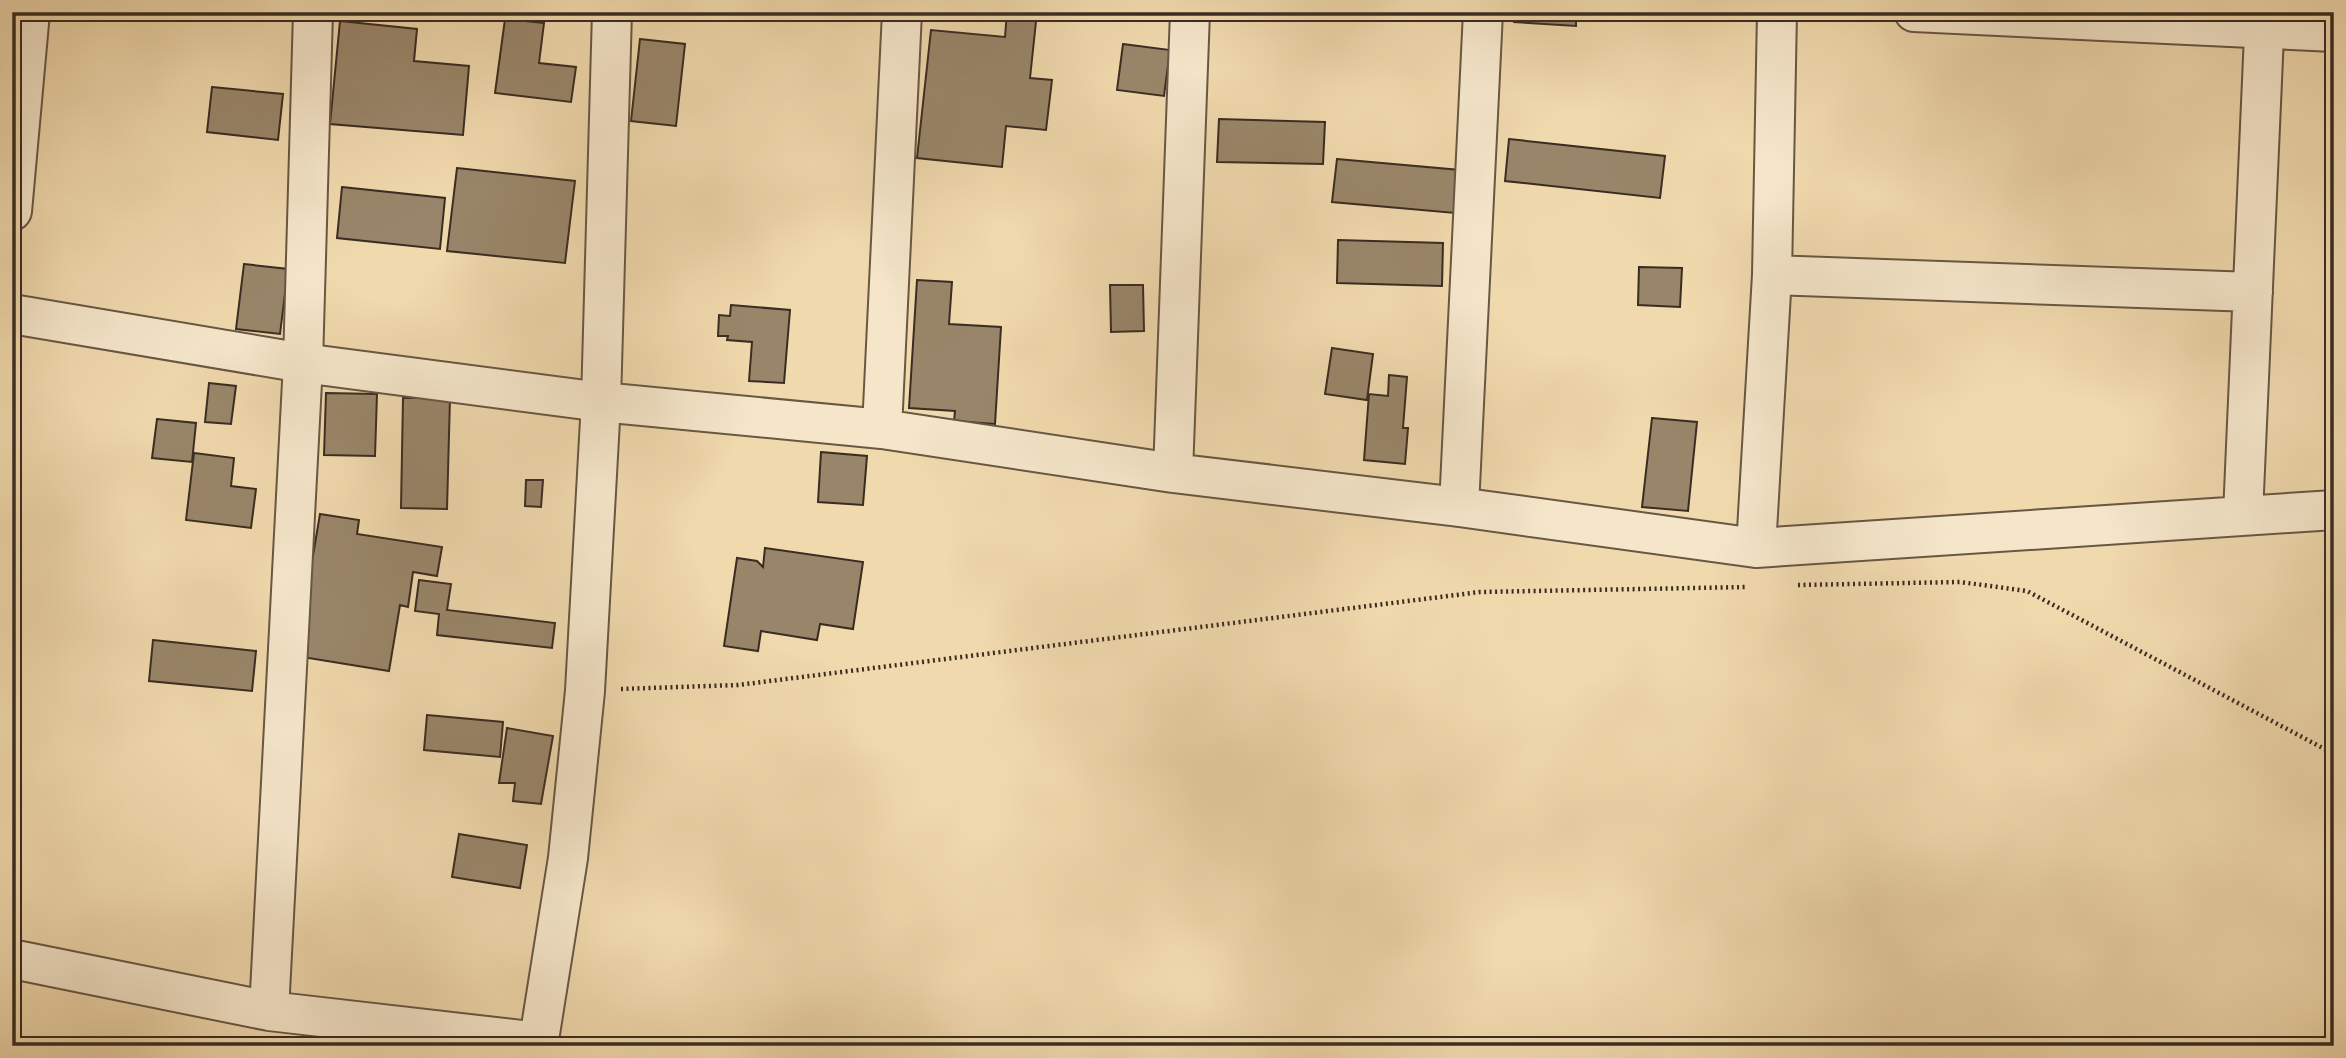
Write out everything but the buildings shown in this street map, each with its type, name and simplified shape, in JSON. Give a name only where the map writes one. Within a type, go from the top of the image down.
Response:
[{"type":"street","points":[[12,211],[30,12]]},
{"type":"street","points":[[269,1011],[303,363],[313,12]]},
{"type":"street","points":[[12,959],[269,1011],[538,1044],[568,858],[585,691],[601,402],[612,12]]},
{"type":"street","points":[[882,429],[902,12]]},
{"type":"street","points":[[1173,473],[1190,12]]},
{"type":"street","points":[[1460,506],[1483,12]]},
{"type":"street","points":[[1756,548],[1772,275],[1777,12]]},
{"type":"street","points":[[1914,12],[2264,20],[2334,32]]},
{"type":"street","points":[[2242,515],[2264,20]]},
{"type":"street","points":[[1772,275],[2253,292]]},
{"type":"street","points":[[12,314],[303,363],[601,402],[882,429],[1173,473],[1460,506],[1756,548],[2334,510]]},
{"type":"path","points":[[1795,586],[1960,582],[2027,591],[2334,754]]},
{"type":"path","points":[[585,691],[738,685],[1480,592],[1754,586]]}]
